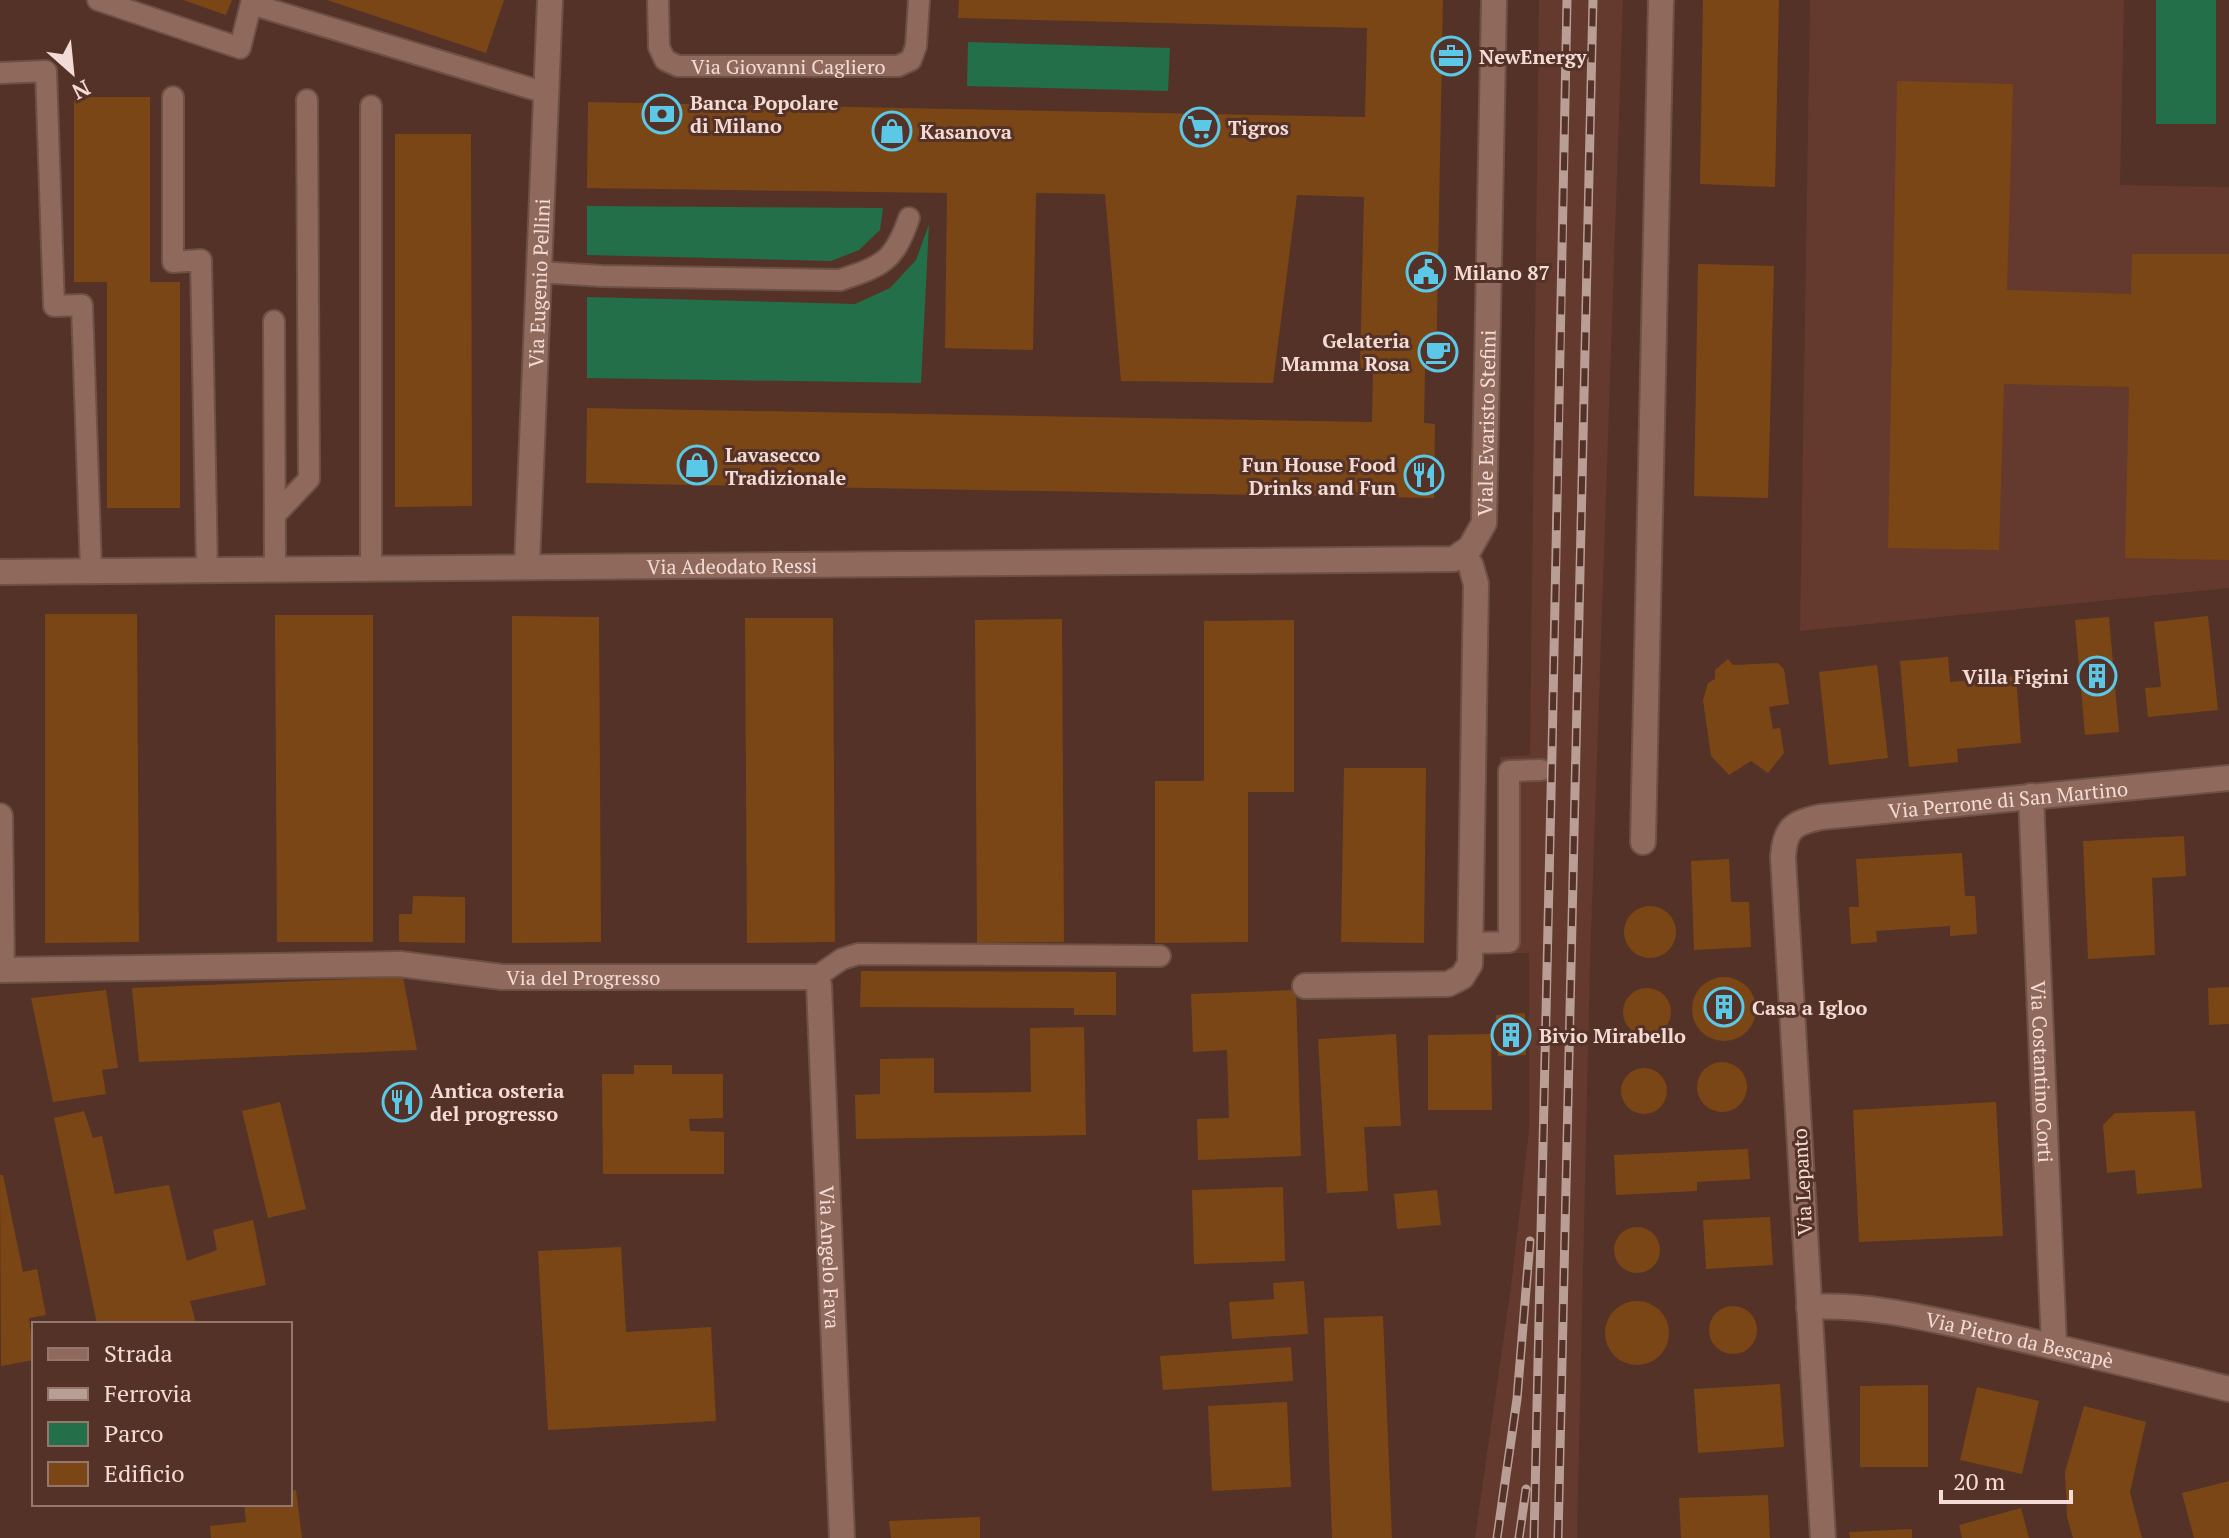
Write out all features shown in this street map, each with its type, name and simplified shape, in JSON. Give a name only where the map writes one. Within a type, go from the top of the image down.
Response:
[{"type":"street","name":"Via Eugenio Pellini","points":[[527,565],[550,0]]},
{"type":"street","name":"Viale Evaristo Stefini","points":[[1464,554],[1477,539],[1484,523],[1494,0]]},
{"type":"street","points":[[1643,842],[1661,0]]},
{"type":"street","name":"Via Adeodato Ressi","points":[[0,572],[527,565],[1440,561],[1464,554]]},
{"type":"street","points":[[1305,986],[1443,985],[1462,977],[1470,964],[1476,584],[1464,554]]},
{"type":"street","name":"Via Perrone di San Martino","points":[[1791,828],[1804,820],[1821,817],[2229,778]]},
{"type":"street","name":"Via Costantino Corti","points":[[2031,796],[2054,1346]]},
{"type":"street","points":[[0,816],[1,970]]},
{"type":"street","name":"Via Lepanto","points":[[1791,828],[1784,841],[1783,857],[1823,1538]]},
{"type":"street","name":"Via del Progresso","points":[[1,970],[400,964],[502,977],[816,977]]},
{"type":"street","name":"Via Angelo Fava","points":[[816,977],[819,985],[842,1538]]},
{"type":"street","name":"Via Pietro da Bescapè","points":[[1809,1307],[1860,1306],[1889,1310],[2229,1389]]},
{"type":"lane","points":[[98,0],[240,48],[251,4],[546,93]]},
{"type":"lane","name":"Via Giovanni Cagliero","points":[[658,0],[659,47],[665,60],[678,66],[898,66],[911,60],[916,46],[919,0]]},
{"type":"lane","points":[[0,73],[46,71],[54,306],[82,305],[91,569]]},
{"type":"lane","points":[[173,97],[173,262],[201,260],[207,568]]},
{"type":"lane","points":[[275,515],[309,479],[307,100]]},
{"type":"lane","points":[[371,106],[371,567]]},
{"type":"lane","points":[[539,272],[840,280],[876,268],[899,247],[909,218]]},
{"type":"lane","points":[[274,321],[275,567]]},
{"type":"lane","points":[[1472,943],[1509,942],[1509,771],[1541,770]]},
{"type":"lane","points":[[816,977],[842,959],[858,954],[1160,956]]},
{"type":"shaded area","points":[[1539,0],[1623,0],[1590,963],[1577,1538],[1475,1538],[1511,1287],[1529,1130],[1529,953],[1498,954],[1498,943],[1500,757],[1530,755]]},
{"type":"shaded area","points":[[1810,0],[2124,0],[2120,185],[2229,187],[2229,588],[1800,631]]},
{"type":"green space","points":[[2156,0],[2216,0],[2216,124],[2156,124]]},
{"type":"green space","points":[[968,42],[1170,48],[1168,91],[967,86]]},
{"type":"green space","points":[[587,206],[883,208],[880,230],[859,250],[831,261],[587,255]]},
{"type":"green space","points":[[929,224],[921,383],[587,378],[587,297],[855,304],[890,288],[916,260]]},
{"type":"building","points":[[183,0],[232,0],[226,15]]},
{"type":"building","points":[[327,0],[504,0],[486,53]]},
{"type":"building","points":[[959,0],[1443,0],[1436,370],[1425,369],[1424,423],[1435,424],[1434,498],[586,483],[587,408],[1372,422],[1373,369],[1360,368],[1364,197],[1297,195],[1273,383],[1121,381],[1105,194],[1036,193],[1033,350],[945,348],[947,193],[587,188],[588,102],[1365,117],[1367,28],[958,18]]},
{"type":"building","points":[[1703,0],[1779,0],[1775,187],[1700,184]]},
{"type":"building","points":[[1897,81],[2013,84],[2007,290],[2131,294],[2132,254],[2229,254],[2229,560],[2125,558],[2129,387],[2004,384],[1999,550],[1888,548]]},
{"type":"building","points":[[74,97],[150,97],[150,282],[180,282],[180,508],[107,508],[107,282],[74,282]]},
{"type":"building","points":[[395,134],[471,134],[472,506],[395,507]]},
{"type":"building","points":[[1698,264],[1774,266],[1768,498],[1694,496]]},
{"type":"building","points":[[45,614],[137,614],[139,942],[45,943]]},
{"type":"building","points":[[275,615],[373,615],[373,942],[277,942]]},
{"type":"building","points":[[512,616],[599,617],[601,942],[512,943]]},
{"type":"building","points":[[2208,616],[2218,710],[2148,717],[2145,688],[2161,687],[2154,622]]},
{"type":"building","name":"Villa Figini","points":[[2109,617],[2119,732],[2085,735],[2075,620]]},
{"type":"building","points":[[745,618],[833,618],[835,942],[747,943]]},
{"type":"building","points":[[1062,619],[1064,942],[977,943],[975,620]]},
{"type":"building","points":[[1294,620],[1294,792],[1248,792],[1248,942],[1155,943],[1155,781],[1204,781],[1204,621]]},
{"type":"building","points":[[1948,657],[1950,682],[2016,676],[2021,743],[1957,749],[1958,762],[1909,767],[1900,661]]},
{"type":"building","points":[[1728,659],[1733,665],[1778,663],[1784,669],[1789,704],[1769,707],[1773,729],[1780,728],[1784,753],[1768,773],[1751,761],[1729,775],[1711,756],[1703,700],[1708,683],[1715,679],[1715,670]]},
{"type":"building","points":[[1877,665],[1888,758],[1829,765],[1819,672]]},
{"type":"building","points":[[1344,768],[1426,768],[1424,943],[1341,942]]},
{"type":"building","points":[[2184,836],[2186,876],[2152,878],[2155,955],[2088,959],[2083,841]]},
{"type":"building","points":[[1962,853],[1965,896],[1975,896],[1977,934],[1950,936],[1950,926],[1876,931],[1877,942],[1851,944],[1849,907],[1859,907],[1856,859]]},
{"type":"building","points":[[1729,859],[1731,902],[1749,902],[1751,947],[1694,950],[1691,861]]},
{"type":"building","points":[[413,896],[465,897],[465,943],[399,942],[399,914],[412,914]]},
{"type":"building","points":[[1650,906],[1668,914],[1676,932],[1668,950],[1650,958],[1632,950],[1624,932],[1632,914]]},
{"type":"building","points":[[861,971],[1116,972],[1116,1015],[1074,1015],[1074,1008],[860,1007]]},
{"type":"building","points":[[403,977],[417,1050],[139,1062],[132,988]]},
{"type":"building","name":"Casa a Igloo","points":[[1718,977],[1730,977],[1747,986],[1754,997],[1754,1021],[1747,1032],[1730,1041],[1718,1041],[1706,1036],[1697,1027],[1692,1015],[1692,1003],[1697,991],[1706,982]]},
{"type":"building","points":[[2229,987],[2229,1024],[2209,1025],[2208,988]]},
{"type":"building","points":[[1647,988],[1656,989],[1664,995],[1670,1003],[1670,1021],[1664,1029],[1656,1035],[1647,1036],[1638,1035],[1630,1029],[1624,1021],[1623,1012],[1624,1003],[1630,995],[1638,989]]},
{"type":"building","points":[[106,990],[118,1068],[102,1070],[106,1094],[53,1102],[31,998]]},
{"type":"building","points":[[1296,990],[1301,1156],[1198,1160],[1197,1119],[1229,1118],[1227,1050],[1193,1052],[1191,994]]},
{"type":"building","name":"Bivio Mirabello","points":[[1525,1013],[1526,1055],[1498,1056],[1496,1015]]},
{"type":"building","points":[[1084,1027],[1086,1135],[856,1139],[855,1095],[880,1094],[880,1059],[934,1058],[934,1093],[1031,1092],[1030,1028]]},
{"type":"building","points":[[1396,1034],[1401,1126],[1364,1127],[1368,1191],[1327,1193],[1318,1039]]},
{"type":"building","points":[[1491,1034],[1492,1110],[1428,1110],[1428,1035]]},
{"type":"building","name":"Casa a Igloo","points":[[1722,1062],[1740,1069],[1747,1087],[1740,1105],[1722,1112],[1704,1105],[1697,1087],[1704,1069]]},
{"type":"building","points":[[634,1065],[672,1065],[672,1074],[723,1074],[723,1118],[689,1119],[690,1131],[724,1132],[724,1174],[603,1174],[602,1074],[634,1074]]},
{"type":"building","points":[[1644,1068],[1660,1075],[1667,1091],[1660,1107],[1644,1114],[1628,1107],[1621,1091],[1628,1075]]},
{"type":"building","points":[[280,1102],[306,1209],[268,1218],[242,1111]]},
{"type":"building","points":[[1996,1102],[2003,1236],[1859,1242],[1853,1110]]},
{"type":"building","points":[[84,1111],[93,1138],[102,1136],[115,1194],[169,1185],[187,1261],[217,1250],[213,1230],[253,1220],[266,1285],[190,1301],[196,1322],[97,1322],[54,1118]]},
{"type":"building","points":[[2195,1111],[2202,1188],[2137,1194],[2135,1170],[2107,1173],[2103,1125],[2115,1113]]},
{"type":"building","points":[[1748,1149],[1750,1179],[1697,1182],[1697,1191],[1616,1195],[1614,1155]]},
{"type":"building","points":[[0,1175],[3,1175],[23,1272],[37,1269],[46,1315],[29,1318],[32,1360],[1,1366]]},
{"type":"building","points":[[1283,1187],[1285,1261],[1194,1264],[1192,1190]]},
{"type":"building","points":[[1437,1190],[1441,1225],[1397,1229],[1394,1194]]},
{"type":"building","points":[[1770,1217],[1773,1265],[1706,1269],[1703,1220]]},
{"type":"building","points":[[1637,1227],[1646,1228],[1653,1234],[1659,1241],[1659,1259],[1653,1266],[1646,1272],[1637,1273],[1628,1272],[1621,1266],[1615,1259],[1614,1250],[1615,1241],[1621,1234],[1628,1228]]},
{"type":"building","points":[[621,1247],[626,1332],[711,1327],[716,1421],[548,1430],[538,1251]]},
{"type":"building","points":[[1304,1281],[1308,1334],[1232,1339],[1229,1302],[1274,1299],[1273,1283]]},
{"type":"building","points":[[1637,1301],[1649,1303],[1660,1310],[1667,1321],[1667,1345],[1660,1356],[1649,1363],[1637,1365],[1625,1363],[1614,1356],[1607,1345],[1605,1333],[1607,1321],[1614,1310],[1625,1303]]},
{"type":"building","points":[[1733,1306],[1750,1313],[1757,1330],[1750,1347],[1733,1354],[1716,1347],[1709,1330],[1716,1313]]},
{"type":"building","points":[[1383,1316],[1392,1538],[1332,1538],[1324,1318]]},
{"type":"building","points":[[1291,1347],[1293,1381],[1163,1390],[1160,1356]]},
{"type":"building","points":[[1780,1384],[1784,1447],[1698,1453],[1694,1389]]},
{"type":"building","points":[[1928,1385],[1928,1467],[1860,1467],[1860,1386]]},
{"type":"building","points":[[1977,1387],[2039,1401],[2022,1474],[1960,1460]]},
{"type":"building","points":[[1287,1402],[1291,1487],[1212,1491],[1208,1406]]},
{"type":"building","points":[[2084,1406],[2146,1422],[2130,1492],[2142,1538],[2073,1538],[2067,1517],[2065,1472]]},
{"type":"building","points":[[2229,1481],[2229,1538],[2194,1538],[2182,1493]]},
{"type":"building","points":[[296,1490],[302,1538],[211,1538],[210,1526],[246,1522],[244,1506],[292,1506],[292,1491]]},
{"type":"building","points":[[1768,1495],[1770,1538],[1681,1538],[1679,1498]]},
{"type":"building","points":[[2021,1508],[2029,1538],[1962,1538],[1959,1525]]},
{"type":"building","points":[[980,1517],[980,1538],[891,1538],[889,1521]]},
{"type":"building","points":[[1912,1529],[1912,1538],[1850,1538],[1849,1532]]},
{"type":"railway","points":[[1534,1538],[1567,0]]},
{"type":"railway","points":[[1558,1538],[1593,0]]},
{"type":"railway","points":[[1497,1538],[1517,1399],[1530,1241]]},
{"type":"railway","points":[[1519,1538],[1526,1489]]},
{"type":"place","name":"NewEnergy","points":[[1451,56]]},
{"type":"place","name":"Banca Popolare di Milano","points":[[662,114]]},
{"type":"place","name":"Tigros","points":[[1200,127]]},
{"type":"place","name":"Kasanova","points":[[892,131]]},
{"type":"place","name":"Milano 87","points":[[1426,272]]},
{"type":"place","name":"Gelateria Mamma Rosa","points":[[1438,352]]},
{"type":"place","name":"Lavasecco Tradizionale","points":[[697,465]]},
{"type":"place","name":"Fun House Food Drinks and Fun","points":[[1424,475]]},
{"type":"place","name":"Villa Figini","points":[[2097,676]]},
{"type":"place","name":"Casa a Igloo","points":[[1724,1007]]},
{"type":"place","name":"Bivio Mirabello","points":[[1511,1035]]},
{"type":"place","name":"Antica osteria del progresso","points":[[402,1102]]}]
